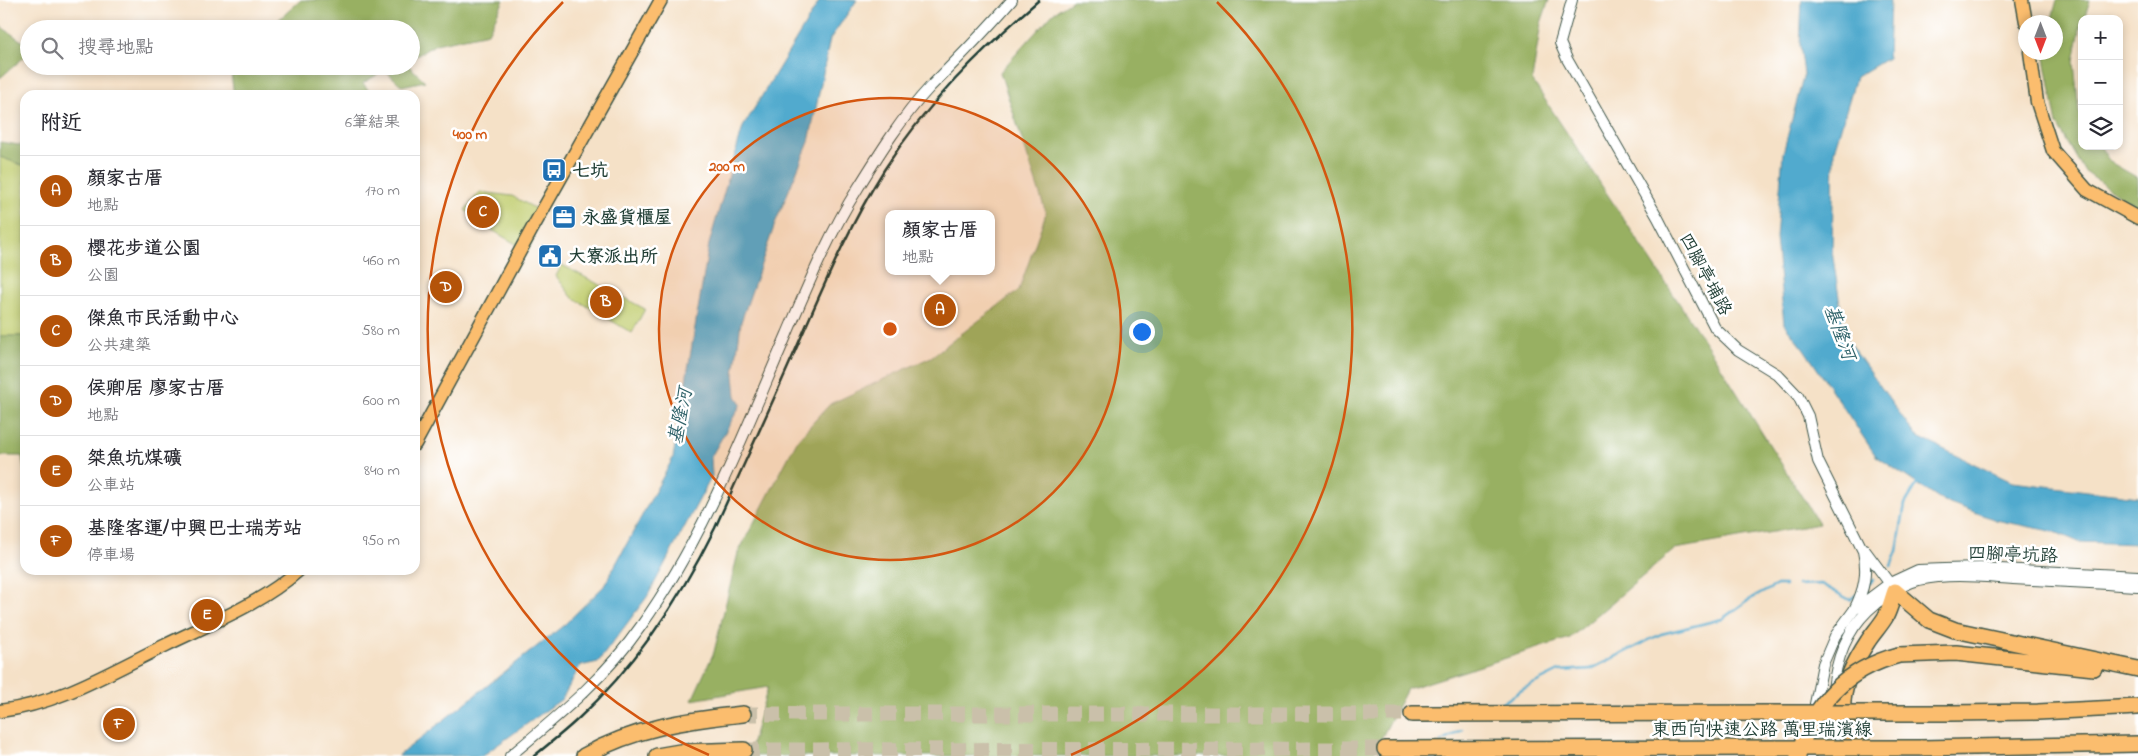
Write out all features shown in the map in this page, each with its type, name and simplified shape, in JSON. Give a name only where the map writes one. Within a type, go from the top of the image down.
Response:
[{"type":"highway","points":[[1892,587],[1929,620],[1955,630],[2138,671]]},
{"type":"highway","points":[[1872,756],[1859,744],[1844,718],[1843,688],[1855,662],[1886,616],[1892,587]]},
{"type":"highway","points":[[1798,756],[1804,732],[1822,704],[1835,689],[1854,674],[1876,661],[1899,655],[1956,653],[2138,671]]},
{"type":"highway","name":"東西向快速公路 萬里瑞濱線","points":[[1412,714],[1949,713],[2038,712],[2138,707]]},
{"type":"highway","points":[[584,756],[615,741],[648,729],[743,714]]},
{"type":"highway","name":"東西向快速公路 萬里瑞濱線","points":[[1385,749],[1920,748],[2138,744]]},
{"type":"highway","points":[[657,756],[714,750],[744,750]]},
{"type":"main road","points":[[420,435],[520,250],[661,0]]},
{"type":"main road","points":[[2022,0],[2025,15]]},
{"type":"main road","points":[[2031,60],[2037,102],[2053,151],[2087,190],[2138,218]]},
{"type":"main road","points":[[0,711],[54,697],[89,682],[254,602],[292,575]]},
{"type":"street","points":[[510,756],[582,696],[610,666],[640,627],[673,578],[705,516],[750,420],[803,296],[857,190],[889,141],[930,88],[1012,0]]},
{"type":"street","name":"四腳亭埔路","points":[[1572,0],[1560,43],[1567,59],[1654,210],[1699,292],[1716,328],[1738,350],[1778,374],[1798,396],[1808,416],[1818,461],[1858,541]]},
{"type":"street","points":[[1858,541],[1892,587]]},
{"type":"street","points":[[1821,756],[1816,704],[1817,690],[1823,664],[1835,636],[1854,610],[1861,596],[1866,574],[1863,552],[1858,541]]},
{"type":"street","name":"四腳亭坑路","points":[[1892,587],[1918,570],[1944,568],[2138,576]]},
{"type":"street","name":"四腳亭坑路","points":[[1892,587],[1917,580],[1940,577],[2138,586]]},
{"type":"street","points":[[1854,610],[1892,587]]},
{"type":"street","points":[[1837,756],[1830,709],[1835,669],[1850,633],[1864,614],[1892,587]]},
{"type":"green space","points":[[301,0],[504,0],[488,33],[436,44],[420,54],[420,20],[278,20]]},
{"type":"green space","points":[[1073,0],[1549,0],[1541,23],[1532,80],[1714,356],[1819,524],[1675,549],[1570,638],[1407,689],[1372,756],[748,756],[768,687],[692,700],[714,652],[738,553],[798,439],[830,404],[931,357],[1019,290],[1046,213],[1000,72],[1053,13]]},
{"type":"green space","points":[[2057,0],[2090,0],[2085,15],[2078,15],[2078,40],[2074,61],[2078,103],[2078,150],[2102,150],[2110,162],[2138,178],[2138,205],[2125,200],[2084,171],[2057,124],[2045,60],[2063,60],[2063,15],[2053,15]]},
{"type":"green space","points":[[0,26],[20,40],[20,61],[0,78]]},
{"type":"green space","points":[[231,75],[377,75],[363,83],[368,90],[233,90]]},
{"type":"green space","points":[[390,75],[419,75],[425,81],[402,86]]},
{"type":"green space","points":[[0,142],[20,145],[20,164],[0,157]]},
{"type":"green space","points":[[0,157],[20,164],[20,336],[0,336]]},
{"type":"green space","points":[[480,192],[512,196],[542,212],[532,229],[533,241],[528,251],[485,226],[465,210]]},
{"type":"green space","points":[[562,265],[645,309],[632,333],[572,297],[556,276]]},
{"type":"green space","points":[[0,336],[20,336],[20,456],[0,456]]},
{"type":"water","points":[[820,0],[857,0],[830,39],[809,142],[776,221],[741,322],[734,375],[736,396],[741,404],[711,457],[712,476],[647,597],[598,662],[580,666],[562,699],[482,756],[398,756],[564,625],[604,586],[673,458],[709,244],[743,127]]},
{"type":"water","name":"基隆河","points":[[1802,0],[1890,0],[1888,58],[1856,77],[1834,151],[1832,251],[1845,337],[1916,436],[2012,482],[2138,497],[2138,544],[2079,542],[2055,532],[1996,520],[1939,499],[1876,456],[1804,349],[1784,324],[1776,238],[1783,153],[1804,74],[1800,45]]},
{"type":"waterway","points":[[1891,566],[1897,551],[1905,504],[1919,481]]},
{"type":"waterway","points":[[1868,585],[1873,580]]},
{"type":"waterway","points":[[1798,585],[1821,584],[1850,600],[1856,595]]},
{"type":"waterway","points":[[1496,707],[1525,688],[1559,671],[1591,669],[1661,634],[1722,619],[1747,601],[1777,585],[1785,585]]},
{"type":"waterway","points":[[1441,742],[1462,730]]},
{"type":"tunnel","points":[[743,714],[1412,714]]},
{"type":"tunnel","points":[[744,750],[1385,749]]},
{"type":"railway","points":[[534,756],[578,719],[619,677],[672,606],[715,528],[838,254],[872,190],[900,146],[955,79],[996,38],[1039,0]]},
{"type":"place","name":"七坑","points":[[554,170]]},
{"type":"place","name":"傑魚市民活動中心","points":[[483,212]]},
{"type":"place","name":"永盛貨櫃屋","points":[[564,217]]},
{"type":"place","name":"大寮派出所","points":[[550,256]]},
{"type":"place","name":"侯卿居 廖家古厝","points":[[446,287]]},
{"type":"place","name":"櫻花步道公園","points":[[606,302]]},
{"type":"place","name":"顏家古厝","points":[[940,310]]},
{"type":"place","name":"桀魚坑煤礦","points":[[207,615]]},
{"type":"place","name":"基隆客運/中興巴士瑞芳站","points":[[119,724]]}]
